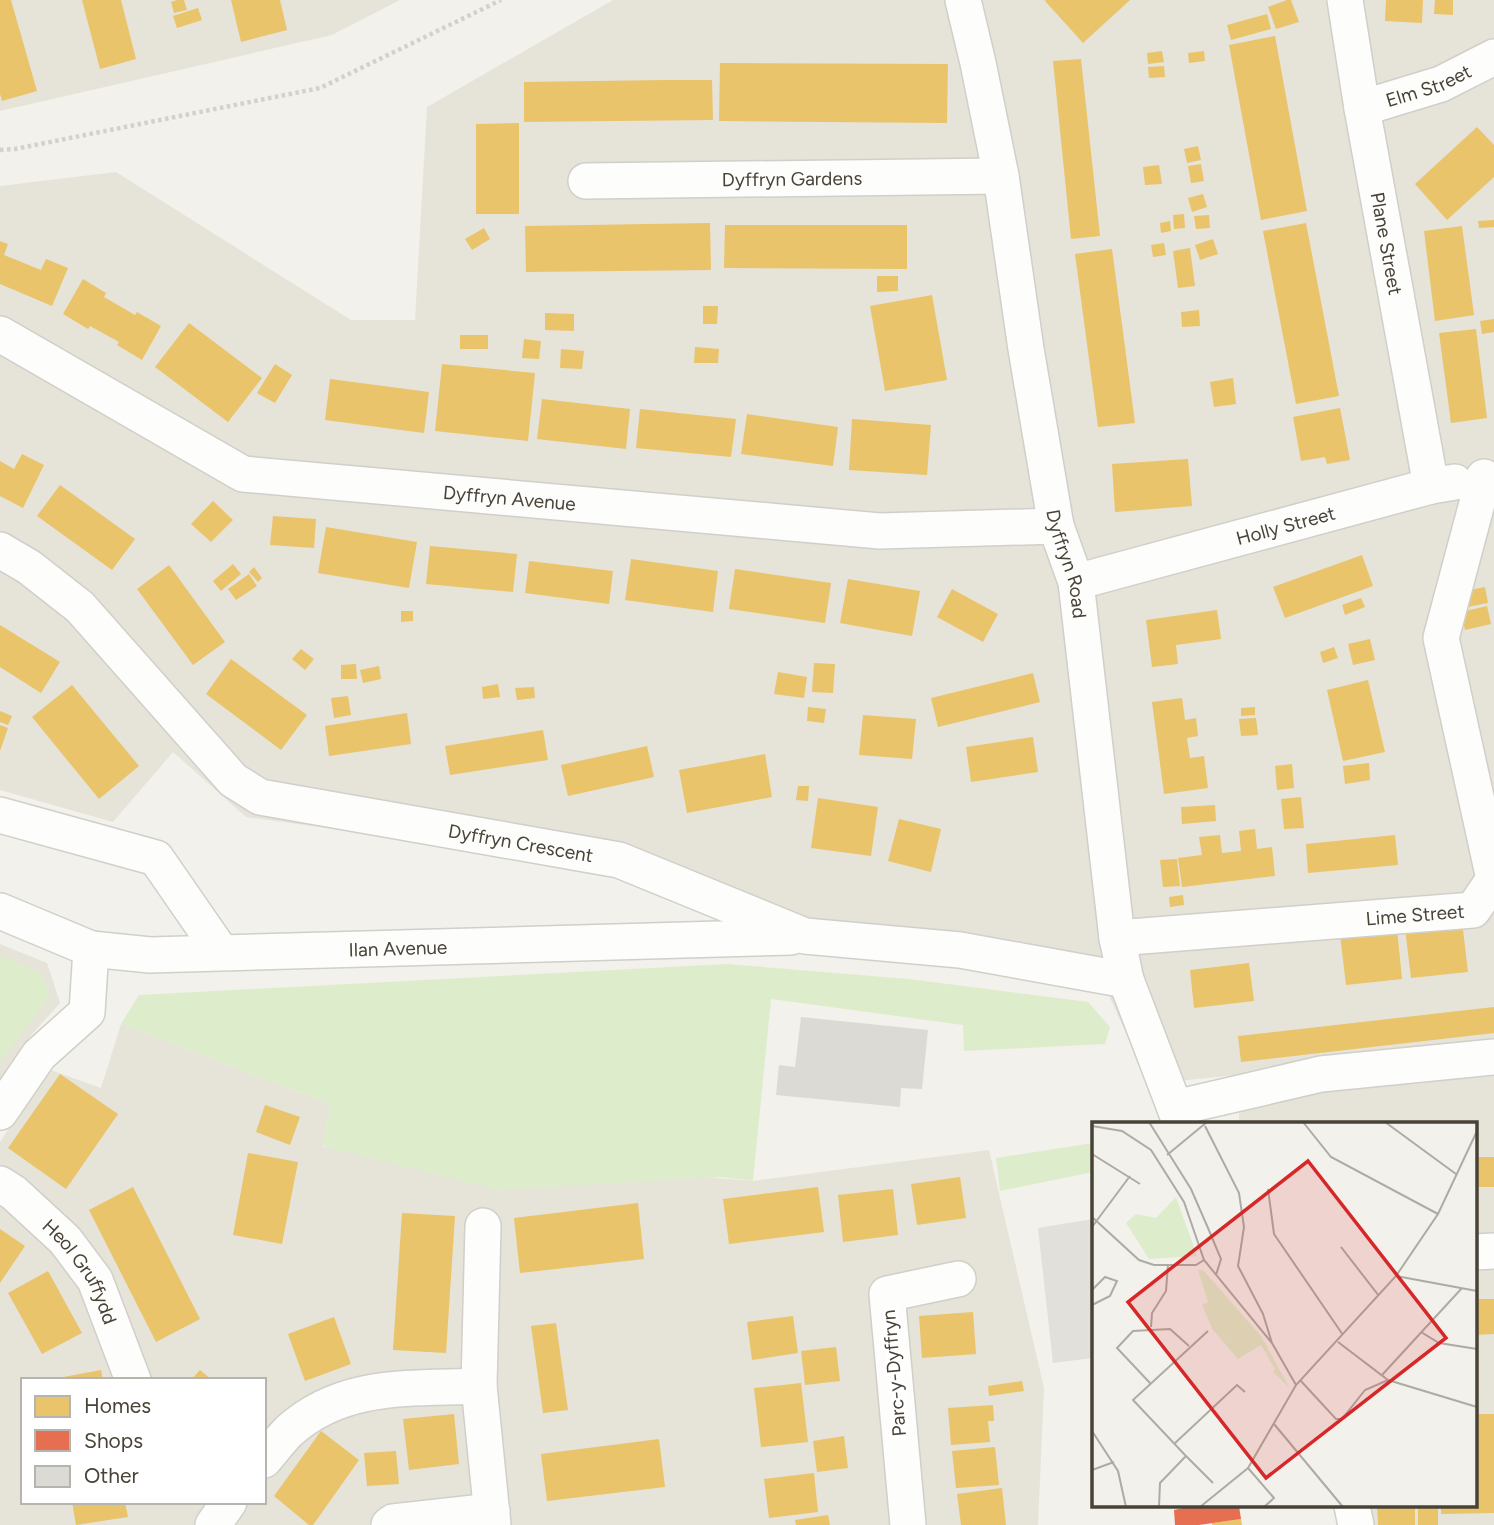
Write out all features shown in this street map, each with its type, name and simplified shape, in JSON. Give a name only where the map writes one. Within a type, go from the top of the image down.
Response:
[{"type":"street","name":"Plane Street","points":[[1345,0],[1431,486]]},
{"type":"street","name":"Dyffryn Road","points":[[969,4],[1001,176],[1026,349],[1056,526],[1076,582],[1117,938],[1126,980],[1178,1116]]},
{"type":"street","name":"Elm Street","points":[[1362,108],[1441,84],[1494,57]]},
{"type":"street","name":"Dyffryn Gardens","points":[[586,181],[1001,176]]},
{"type":"street","name":"Dyffryn Avenue","points":[[0,334],[243,474],[880,531],[1056,526]]},
{"type":"street","name":"Holly Street","points":[[1076,582],[1431,486],[1489,474]]},
{"type":"street","name":"Lime Street","points":[[1117,938],[1473,909],[1494,879],[1441,638],[1489,474]]},
{"type":"street","name":"Dyffryn Crescent","points":[[0,551],[29,567],[80,607],[233,780],[260,797],[619,860],[805,936],[960,950],[1126,980]]},
{"type":"street","points":[[0,815],[156,858],[221,952]]},
{"type":"street","name":"Ilan Avenue","points":[[0,911],[91,949],[150,955],[805,936]]},
{"type":"street","points":[[0,1112],[39,1055],[87,1012],[91,949]]},
{"type":"street","points":[[1178,1116],[1321,1074],[1494,1057]]},
{"type":"street","name":"Heol Gruffydd","points":[[0,1184],[14,1193],[65,1240],[95,1280],[132,1378]]},
{"type":"street","points":[[389,1525],[393,1522],[492,1518],[479,1386],[483,1226]]},
{"type":"street","points":[[1476,1252],[1494,1251]]},
{"type":"street","name":"Parc-y-Dyffryn","points":[[908,1525],[887,1294],[958,1279]]},
{"type":"street","points":[[266,1458],[288,1432],[314,1412],[342,1399],[372,1391],[479,1386]]},
{"type":"path","points":[[0,150],[320,88],[501,0]]},
{"type":"shaded area","points":[[0,0],[400,0],[332,35],[0,111]]},
{"type":"shaded area","points":[[613,0],[1494,0],[1494,1048],[1149,1084],[1106,989],[801,948],[615,868],[246,817],[173,752],[113,822],[0,790],[0,186],[116,172],[351,320],[415,320],[427,107]]},
{"type":"shaded area","points":[[0,944],[47,963],[60,1003],[31,1035],[0,1080]]},
{"type":"shaded area","points":[[121,1024],[330,1104],[323,1147],[753,1181],[989,1150],[1044,1388],[1038,1525],[0,1525],[0,1142],[48,1069],[101,1088]]},
{"type":"shaded area","points":[[1494,1075],[1494,1525],[1355,1525],[1349,1508],[1476,1508],[1476,1122],[1239,1122],[1239,1093]]},
{"type":"shaded area","points":[[1092,1219],[1092,1358],[1053,1363],[1038,1228]]},
{"type":"green space","points":[[0,956],[40,972],[50,995],[0,1063]]},
{"type":"green space","points":[[727,964],[909,979],[1088,1002],[1110,1027],[1105,1044],[964,1051],[963,1025],[771,999],[753,1181],[721,1177],[499,1190],[323,1146],[330,1104],[121,1024],[139,995]]},
{"type":"green space","points":[[1092,1143],[1092,1172],[1000,1191],[996,1158]]},
{"type":"building: Homes","points":[[0,0],[11,0],[37,91],[2,101],[0,94]]},
{"type":"building: Homes","points":[[82,0],[121,0],[136,59],[100,69]]},
{"type":"building: Homes","points":[[184,0],[187,10],[174,13],[171,2]]},
{"type":"building: Homes","points":[[231,0],[280,0],[287,30],[241,42]]},
{"type":"building: Homes","points":[[1046,0],[1130,0],[1083,43]]},
{"type":"building: Homes","points":[[1291,0],[1299,22],[1276,29],[1268,7]]},
{"type":"building: Homes","points":[[1386,0],[1423,0],[1422,23],[1385,21]]},
{"type":"building: Homes","points":[[1435,0],[1453,0],[1453,15],[1434,14]]},
{"type":"building: Homes","points":[[198,8],[202,20],[177,28],[173,16]]},
{"type":"building: Homes","points":[[1267,14],[1271,29],[1231,40],[1227,25]]},
{"type":"building: Homes","points":[[1275,36],[1307,211],[1261,220],[1229,45]]},
{"type":"building: Homes","points":[[1162,51],[1164,62],[1148,64],[1147,53]]},
{"type":"building: Homes","points":[[1204,51],[1205,61],[1189,63],[1188,53]]},
{"type":"building: Homes","points":[[1081,59],[1100,236],[1071,239],[1053,61]]},
{"type":"building: Homes","points":[[720,63],[948,64],[947,123],[719,121]]},
{"type":"building: Homes","points":[[1164,66],[1165,77],[1149,78],[1148,67]]},
{"type":"building: Homes","points":[[712,80],[713,120],[524,122],[524,82]]},
{"type":"building: Homes","points":[[519,123],[519,214],[476,214],[476,124]]},
{"type":"building: Homes","points":[[1477,127],[1494,145],[1494,177],[1447,220],[1415,184]]},
{"type":"building: Homes","points":[[1198,146],[1201,160],[1187,163],[1184,149]]},
{"type":"building: Homes","points":[[1201,164],[1204,181],[1191,183],[1188,166]]},
{"type":"building: Homes","points":[[1159,165],[1162,184],[1145,185],[1143,167]]},
{"type":"building: Homes","points":[[1203,194],[1207,207],[1192,212],[1188,198]]},
{"type":"building: Homes","points":[[1184,214],[1185,228],[1174,229],[1173,215]]},
{"type":"building: Homes","points":[[1209,215],[1210,228],[1196,229],[1194,216]]},
{"type":"building: Homes","points":[[1494,220],[1494,227],[1479,228],[1478,221]]},
{"type":"building: Homes","points":[[1170,221],[1171,231],[1161,233],[1160,223]]},
{"type":"building: Homes","points":[[710,223],[711,270],[526,272],[525,226]]},
{"type":"building: Homes","points":[[1306,223],[1339,396],[1296,404],[1263,231]]},
{"type":"building: Homes","points":[[725,225],[907,225],[907,269],[724,268]]},
{"type":"building: Homes","points":[[1462,226],[1474,315],[1435,321],[1424,231]]},
{"type":"building: Homes","points":[[484,228],[490,239],[472,250],[465,239]]},
{"type":"building: Homes","points":[[1213,239],[1218,254],[1200,260],[1195,245]]},
{"type":"building: Homes","points":[[0,241],[8,244],[4,255],[41,270],[46,259],[68,268],[52,306],[0,284]]},
{"type":"building: Homes","points":[[1164,243],[1166,255],[1153,257],[1151,245]]},
{"type":"building: Homes","points":[[1190,248],[1195,286],[1178,288],[1173,251]]},
{"type":"building: Homes","points":[[1112,249],[1135,423],[1098,427],[1075,254]]},
{"type":"building: Homes","points":[[877,276],[898,276],[898,291],[877,292]]},
{"type":"building: Homes","points":[[83,279],[106,293],[104,297],[161,326],[142,360],[117,345],[119,342],[90,326],[88,329],[63,314]]},
{"type":"building: Homes","points":[[932,295],[947,380],[885,391],[870,306]]},
{"type":"building: Homes","points":[[703,306],[718,306],[717,324],[703,324]]},
{"type":"building: Homes","points":[[1199,310],[1200,326],[1182,327],[1181,312]]},
{"type":"building: Homes","points":[[545,313],[574,314],[574,331],[545,330]]},
{"type":"building: Homes","points":[[1494,319],[1494,332],[1482,334],[1480,321]]},
{"type":"building: Homes","points":[[189,323],[262,378],[228,422],[155,367]]},
{"type":"building: Homes","points":[[1476,329],[1487,418],[1451,423],[1439,333]]},
{"type":"building: Homes","points":[[460,335],[488,335],[488,349],[460,349]]},
{"type":"building: Homes","points":[[524,339],[541,341],[539,359],[522,358]]},
{"type":"building: Homes","points":[[695,347],[719,349],[718,363],[694,363]]},
{"type":"building: Homes","points":[[561,349],[584,351],[582,369],[560,368]]},
{"type":"building: Homes","points":[[275,364],[292,375],[275,403],[257,393]]},
{"type":"building: Homes","points":[[442,364],[535,373],[528,441],[435,431]]},
{"type":"building: Homes","points":[[1233,378],[1236,404],[1214,407],[1210,382]]},
{"type":"building: Homes","points":[[330,379],[429,392],[424,433],[325,420]]},
{"type":"building: Homes","points":[[542,399],[630,409],[626,449],[537,439]]},
{"type":"building: Homes","points":[[1340,408],[1350,460],[1327,464],[1325,457],[1301,461],[1293,417]]},
{"type":"building: Homes","points":[[640,409],[736,419],[731,457],[636,448]]},
{"type":"building: Homes","points":[[747,414],[838,427],[833,466],[741,454]]},
{"type":"building: Homes","points":[[852,419],[931,425],[927,475],[849,470]]},
{"type":"building: Homes","points":[[22,454],[44,465],[23,508],[0,496],[0,461],[14,469]]},
{"type":"building: Homes","points":[[1188,459],[1192,506],[1115,512],[1112,464]]},
{"type":"building: Homes","points":[[60,485],[135,539],[112,570],[37,516]]},
{"type":"building: Homes","points":[[213,501],[233,520],[211,542],[191,524]]},
{"type":"building: Homes","points":[[273,516],[316,519],[314,548],[270,545]]},
{"type":"building: Homes","points":[[326,527],[417,542],[409,588],[318,573]]},
{"type":"building: Homes","points":[[430,546],[517,554],[513,592],[426,584]]},
{"type":"building: Homes","points":[[1362,555],[1373,586],[1285,618],[1273,587]]},
{"type":"building: Homes","points":[[631,559],[718,571],[713,612],[625,600]]},
{"type":"building: Homes","points":[[529,561],[613,571],[609,604],[525,593]]},
{"type":"building: Homes","points":[[233,564],[241,574],[221,591],[213,581]]},
{"type":"building: Homes","points":[[169,565],[225,642],[193,665],[137,589]]},
{"type":"building: Homes","points":[[254,567],[262,578],[258,582],[249,572]]},
{"type":"building: Homes","points":[[735,569],[831,583],[825,623],[729,609]]},
{"type":"building: Homes","points":[[249,574],[257,586],[236,600],[228,589]]},
{"type":"building: Homes","points":[[848,579],[920,591],[912,636],[840,623]]},
{"type":"building: Homes","points":[[1485,587],[1488,603],[1462,608],[1459,592]]},
{"type":"building: Homes","points":[[952,589],[998,614],[983,642],[937,617]]},
{"type":"building: Homes","points":[[1361,598],[1365,607],[1345,615],[1342,605]]},
{"type":"building: Homes","points":[[1487,606],[1491,624],[1465,630],[1461,612]]},
{"type":"building: Homes","points":[[1217,610],[1221,639],[1176,645],[1178,664],[1152,667],[1146,620]]},
{"type":"building: Homes","points":[[401,611],[413,611],[413,621],[401,622]]},
{"type":"building: Homes","points":[[0,625],[60,662],[41,693],[0,667]]},
{"type":"building: Homes","points":[[1370,639],[1375,660],[1353,665],[1348,644]]},
{"type":"building: Homes","points":[[1334,647],[1338,658],[1323,663],[1320,652]]},
{"type":"building: Homes","points":[[301,649],[314,659],[305,670],[292,659]]},
{"type":"building: Homes","points":[[231,659],[307,715],[281,750],[206,694]]},
{"type":"building: Homes","points":[[814,663],[835,664],[833,693],[812,692]]},
{"type":"building: Homes","points":[[356,664],[357,679],[341,679],[341,665]]},
{"type":"building: Homes","points":[[379,666],[381,679],[363,683],[360,670]]},
{"type":"building: Homes","points":[[778,672],[807,677],[804,698],[774,694]]},
{"type":"building: Homes","points":[[1033,673],[1040,702],[938,727],[931,698]]},
{"type":"building: Homes","points":[[1368,680],[1385,752],[1343,761],[1327,690]]},
{"type":"building: Homes","points":[[498,684],[500,697],[483,699],[482,687]]},
{"type":"building: Homes","points":[[72,685],[139,766],[99,799],[32,717]]},
{"type":"building: Homes","points":[[534,687],[535,698],[517,700],[515,688]]},
{"type":"building: Homes","points":[[348,696],[351,715],[334,718],[331,698]]},
{"type":"building: Homes","points":[[1182,698],[1185,720],[1196,718],[1198,736],[1187,738],[1190,758],[1204,756],[1208,788],[1164,794],[1152,702]]},
{"type":"building: Homes","points":[[808,707],[826,709],[824,723],[807,721]]},
{"type":"building: Homes","points":[[1255,707],[1255,715],[1241,716],[1241,708]]},
{"type":"building: Homes","points":[[0,711],[12,716],[8,725],[0,722]]},
{"type":"building: Homes","points":[[407,713],[411,744],[329,756],[325,726]]},
{"type":"building: Homes","points":[[863,715],[916,719],[912,759],[859,755]]},
{"type":"building: Homes","points":[[1256,718],[1258,735],[1241,736],[1239,719]]},
{"type":"building: Homes","points":[[0,725],[8,728],[0,751]]},
{"type":"building: Homes","points":[[543,730],[548,760],[450,775],[445,746]]},
{"type":"building: Homes","points":[[1033,737],[1038,772],[971,782],[966,747]]},
{"type":"building: Homes","points":[[647,746],[654,777],[568,796],[561,765]]},
{"type":"building: Homes","points":[[765,754],[772,797],[687,813],[679,770]]},
{"type":"building: Homes","points":[[1369,763],[1370,780],[1345,784],[1343,766]]},
{"type":"building: Homes","points":[[1292,764],[1294,788],[1277,790],[1275,766]]},
{"type":"building: Homes","points":[[798,786],[809,786],[808,801],[796,800]]},
{"type":"building: Homes","points":[[1301,797],[1304,828],[1284,829],[1281,799]]},
{"type":"building: Homes","points":[[818,798],[878,807],[871,856],[811,848]]},
{"type":"building: Homes","points":[[1215,805],[1216,821],[1182,824],[1181,807]]},
{"type":"building: Homes","points":[[899,819],[941,829],[931,872],[888,861]]},
{"type":"building: Homes","points":[[1255,829],[1257,849],[1272,847],[1275,876],[1182,887],[1178,858],[1202,855],[1199,837],[1220,835],[1222,853],[1241,851],[1239,831]]},
{"type":"building: Homes","points":[[1395,835],[1398,865],[1308,873],[1306,844]]},
{"type":"building: Homes","points":[[1177,859],[1180,886],[1163,887],[1160,860]]},
{"type":"building: Homes","points":[[1183,895],[1184,905],[1170,907],[1169,897]]},
{"type":"building: Homes","points":[[1462,921],[1468,972],[1411,978],[1405,928]]},
{"type":"building: Homes","points":[[1397,929],[1402,979],[1346,985],[1340,935]]},
{"type":"building: Homes","points":[[1249,963],[1254,1001],[1194,1008],[1190,970]]},
{"type":"building: Homes","points":[[1494,1007],[1494,1033],[1241,1062],[1238,1036]]},
{"type":"building: Homes","points":[[60,1074],[118,1114],[66,1189],[8,1148]]},
{"type":"building: Homes","points":[[265,1105],[300,1117],[290,1145],[256,1132]]},
{"type":"building: Homes","points":[[248,1153],[298,1162],[282,1244],[233,1235]]},
{"type":"building: Homes","points":[[1476,1157],[1494,1157],[1494,1187],[1476,1187]]},
{"type":"building: Homes","points":[[960,1177],[966,1218],[917,1225],[911,1184]]},
{"type":"building: Homes","points":[[133,1187],[200,1319],[156,1342],[89,1210]]},
{"type":"building: Homes","points":[[818,1187],[824,1232],[729,1244],[723,1199]]},
{"type":"building: Homes","points":[[893,1189],[898,1235],[843,1242],[838,1195]]},
{"type":"building: Homes","points":[[638,1203],[644,1259],[520,1273],[514,1218]]},
{"type":"building: Homes","points":[[402,1213],[455,1216],[446,1353],[393,1350]]},
{"type":"building: Homes","points":[[0,1229],[25,1246],[0,1283]]},
{"type":"building: Homes","points":[[48,1271],[82,1333],[42,1354],[8,1293]]},
{"type":"building: Homes","points":[[1476,1299],[1494,1299],[1494,1334],[1476,1335]]},
{"type":"building: Homes","points":[[973,1312],[976,1354],[922,1358],[919,1316]]},
{"type":"building: Homes","points":[[793,1316],[798,1353],[752,1360],[747,1322]]},
{"type":"building: Homes","points":[[334,1317],[351,1364],[305,1381],[288,1334]]},
{"type":"building: Homes","points":[[556,1323],[568,1410],[543,1413],[531,1326]]},
{"type":"building: Homes","points":[[836,1347],[840,1381],[805,1385],[801,1351]]},
{"type":"building: Homes","points":[[101,1370],[103,1378],[58,1378]]},
{"type":"building: Homes","points":[[200,1370],[210,1378],[193,1378]]},
{"type":"building: Homes","points":[[1022,1381],[1024,1391],[989,1396],[988,1386]]},
{"type":"building: Homes","points":[[801,1383],[808,1442],[761,1447],[754,1388]]},
{"type":"building: Homes","points":[[993,1405],[994,1421],[988,1421],[990,1442],[951,1445],[948,1408]]},
{"type":"building: Homes","points":[[454,1414],[459,1464],[409,1470],[403,1419]]},
{"type":"building: Homes","points":[[1476,1414],[1494,1414],[1494,1513],[1441,1514],[1441,1508],[1476,1508]]},
{"type":"building: Homes","points":[[321,1431],[359,1460],[313,1525],[309,1525],[274,1496]]},
{"type":"building: Homes","points":[[844,1436],[848,1468],[817,1472],[813,1441]]},
{"type":"building: Homes","points":[[659,1439],[665,1487],[547,1501],[541,1454]]},
{"type":"building: Homes","points":[[995,1447],[999,1485],[956,1488],[952,1451]]},
{"type":"building: Homes","points":[[396,1451],[399,1484],[367,1486],[364,1453]]},
{"type":"building: Homes","points":[[814,1473],[818,1512],[769,1518],[764,1479]]},
{"type":"building: Homes","points":[[1002,1488],[1006,1525],[961,1525],[957,1494]]},
{"type":"building: Homes","points":[[72,1504],[125,1504],[128,1517],[76,1525]]},
{"type":"building: Homes","points":[[1377,1508],[1415,1508],[1415,1525],[1378,1525]]},
{"type":"building: Homes","points":[[1418,1508],[1438,1508],[1438,1525],[1418,1525]]},
{"type":"building: Homes","points":[[828,1515],[830,1525],[796,1525],[795,1520]]},
{"type":"building: Homes","points":[[1241,1519],[1242,1525],[1212,1525],[1212,1523]]},
{"type":"building: Shops","points":[[1239,1508],[1241,1519],[1199,1525],[1175,1525],[1174,1510]]},
{"type":"building: Other","points":[[801,1017],[928,1030],[922,1089],[901,1088],[900,1107],[776,1095],[779,1065],[795,1067]]}]
